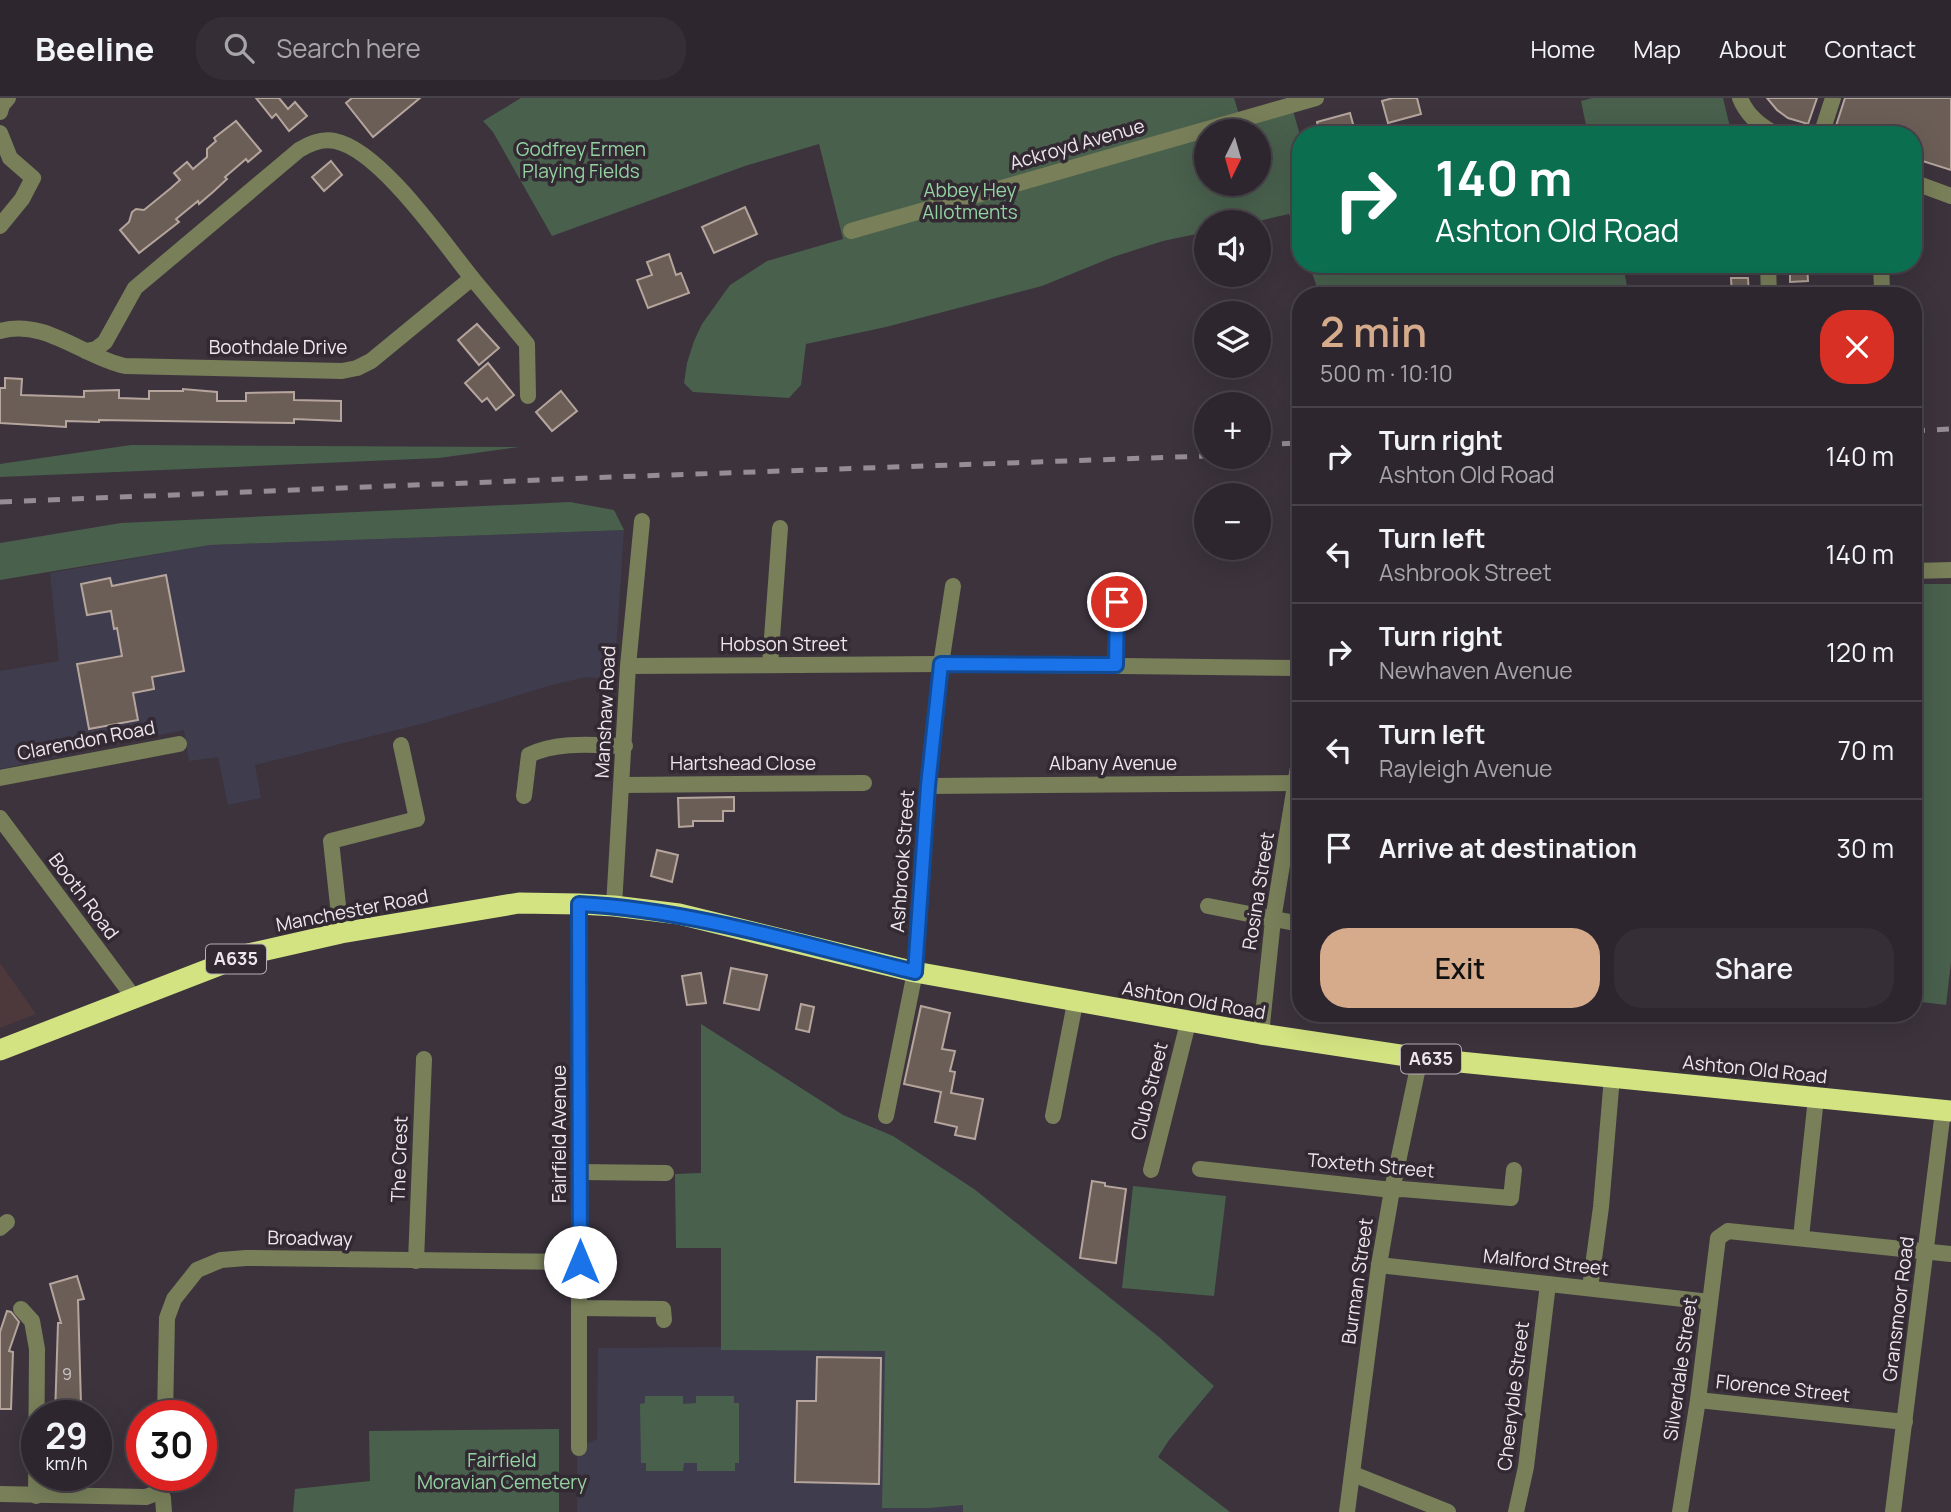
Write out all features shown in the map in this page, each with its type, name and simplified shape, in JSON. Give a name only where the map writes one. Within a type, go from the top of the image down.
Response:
[{"type":"highway","name":"Manchester Road","points":[[0,1050],[248,954],[341,933],[519,903]]},
{"type":"highway","name":"Ashton Old Road","points":[[519,903],[614,906],[679,914],[915,972],[1188,1023],[1420,1058],[1947,1111]]},
{"type":"street","points":[[0,112],[2,104],[8,98]]},
{"type":"street","name":"Ackroyd Avenue","points":[[851,231],[1316,98]]},
{"type":"street","points":[[1740,98],[1744,108],[1763,126]]},
{"type":"street","points":[[1824,126],[1833,98]]},
{"type":"street","points":[[0,133],[10,158],[33,178],[22,199],[0,226]]},
{"type":"street","points":[[86,351],[96,349],[105,342],[135,288],[299,150],[310,143],[335,141],[355,149],[383,172],[527,344],[528,396]]},
{"type":"street","points":[[1922,185],[1951,196]]},
{"type":"street","name":"Boothdale Drive","points":[[7,329],[39,330],[107,362],[125,366],[342,371],[358,368],[371,361],[472,278]]},
{"type":"street","name":"Manshaw Road","points":[[614,906],[628,666],[642,521]]},
{"type":"street","points":[[770,665],[780,528]]},
{"type":"street","points":[[1922,571],[1951,570]]},
{"type":"street","points":[[1116,665],[1118,581]]},
{"type":"street","name":"Ashbrook Street","points":[[886,1116],[915,972],[928,786],[941,664],[953,586]]},
{"type":"street","name":"Hobson Street","points":[[628,666],[941,664],[1292,668]]},
{"type":"street","name":"Clarendon Road","points":[[0,778],[179,744]]},
{"type":"street","points":[[341,933],[331,841],[417,819],[401,745]]},
{"type":"street","points":[[524,796],[529,755],[540,749],[625,746]]},
{"type":"street","name":"Hartshead Close","points":[[622,785],[864,783]]},
{"type":"street","name":"Albany Avenue","points":[[928,786],[1292,783]]},
{"type":"street","name":"Rosina Street","points":[[1261,1034],[1273,920],[1292,812]]},
{"type":"street","name":"Booth Road","points":[[0,818],[135,999]]},
{"type":"street","name":"Fairfield Avenue","points":[[579,904],[579,1448]]},
{"type":"street","points":[[1208,906],[1292,923]]},
{"type":"street","points":[[1053,1116],[1075,1003]]},
{"type":"street","name":"Club Street","points":[[1151,1170],[1188,1023]]},
{"type":"street","name":"Burman Street","points":[[1347,1512],[1379,1265],[1420,1058]]},
{"type":"street","name":"The Crest","points":[[416,1261],[424,1059]]},
{"type":"street","points":[[1590,1288],[1601,1207],[1612,1077]]},
{"type":"street","points":[[1816,1098],[1801,1237],[1951,1254]]},
{"type":"street","name":"Gransmoor Road","points":[[1893,1512],[1926,1251],[1947,1111]]},
{"type":"street","name":"Toxteth Street","points":[[1199,1169],[1392,1190],[1511,1198],[1514,1170]]},
{"type":"street","points":[[580,1172],[666,1173]]},
{"type":"street","name":"Silverdale Street","points":[[1680,1512],[1698,1399],[1718,1238],[1728,1231],[1801,1237]]},
{"type":"street","name":"Broadway","points":[[164,1400],[167,1318],[174,1298],[197,1270],[221,1260],[246,1258],[580,1262]]},
{"type":"street","name":"Malford Street","points":[[1379,1265],[1710,1302]]},
{"type":"street","name":"Cheeryble Street","points":[[1516,1512],[1527,1467],[1548,1284]]},
{"type":"street","points":[[580,1308],[663,1309],[664,1320]]},
{"type":"street","points":[[22,1309],[32,1321],[37,1349],[39,1501]]},
{"type":"street","name":"Florence Street","points":[[1698,1399],[1905,1422]]},
{"type":"street","points":[[1353,1474],[1448,1512]]},
{"type":"street","points":[[0,1494],[39,1501],[141,1497],[159,1492],[163,1498],[164,1512]]},
{"type":"shaded area","points":[[624,530],[614,681],[587,677],[559,683],[425,723],[255,765],[261,798],[228,805],[218,757],[189,761],[184,730],[0,769],[0,671],[59,661],[50,573],[210,545]]},
{"type":"shaded area","points":[[0,963],[36,1014],[0,1028]]},
{"type":"shaded area","points":[[701,1024],[843,1115],[893,1136],[974,1189],[1159,1337],[1214,1386],[1158,1457],[963,1505],[963,1512],[577,1512],[577,1443],[588,1443],[597,1439],[598,1348],[721,1347],[721,1248],[676,1248],[675,1174],[701,1173]]},
{"type":"green space","name":"Abbey Hey Allotments","points":[[521,98],[1234,98],[1240,119],[1194,119],[1194,196],[1271,196],[1271,119],[1248,119],[1292,107],[1297,126],[1292,126],[1292,222],[1289,214],[1271,218],[1271,210],[1194,210],[1194,235],[1113,257],[1042,286],[886,327],[806,344],[801,385],[789,398],[693,392],[684,383],[694,341],[702,324],[730,285],[767,261],[843,239],[819,144],[745,166],[552,236],[493,132],[483,121]]},
{"type":"green space","points":[[1592,98],[1723,98],[1730,126],[1586,126],[1581,101]]},
{"type":"green space","points":[[1312,273],[1624,273],[1627,287],[1317,287]]},
{"type":"green space","points":[[131,445],[519,447],[439,458],[0,477],[0,464]]},
{"type":"green space","points":[[570,502],[614,510],[624,530],[210,545],[0,580],[0,543],[121,523]]},
{"type":"green space","points":[[1922,584],[1951,584],[1951,962],[1946,1005],[1922,1002]]},
{"type":"green space","points":[[701,1024],[843,1115],[893,1136],[974,1189],[1159,1337],[1214,1386],[1158,1457],[1230,1512],[963,1512],[963,1505],[882,1508],[885,1351],[721,1350],[721,1248],[676,1248],[675,1174],[701,1173]]},
{"type":"green space","points":[[1133,1186],[1226,1196],[1214,1296],[1122,1288]]},
{"type":"green space","points":[[645,1396],[683,1396],[683,1404],[696,1403],[696,1396],[734,1396],[734,1403],[739,1403],[739,1463],[735,1463],[735,1471],[697,1471],[697,1463],[684,1463],[683,1471],[646,1471],[646,1463],[641,1463],[640,1404],[645,1403]]},
{"type":"green space","name":"Fairfield Moravian Cemetery","points":[[559,1429],[559,1512],[293,1512],[295,1489],[370,1481],[369,1431]]},
{"type":"building","points":[[256,98],[279,98],[288,109],[295,102],[307,116],[289,131],[276,114],[272,118]]},
{"type":"building","points":[[352,98],[420,98],[373,137],[346,103]]},
{"type":"building","points":[[1417,98],[1421,114],[1388,123],[1382,101]]},
{"type":"building","points":[[1767,98],[1817,98],[1808,124],[1788,118]]},
{"type":"building","points":[[1845,98],[1951,98],[1951,170],[1922,161],[1922,126],[1836,126]]},
{"type":"building","points":[[1350,113],[1354,126],[1318,126],[1317,122]]},
{"type":"building","points":[[236,121],[261,151],[248,162],[246,159],[199,204],[198,201],[176,219],[179,222],[139,253],[120,230],[129,222],[132,212],[136,209],[144,210],[180,180],[174,173],[187,162],[193,169],[207,157],[207,149],[216,141],[214,138]]},
{"type":"building","points":[[331,161],[342,175],[324,191],[312,177]]},
{"type":"building","points":[[745,207],[757,234],[714,253],[702,227]]},
{"type":"building","points":[[669,254],[676,275],[681,273],[689,293],[648,308],[637,280],[652,275],[647,262]]},
{"type":"building","points":[[1790,273],[1808,273],[1808,281],[1790,282]]},
{"type":"building","points":[[1731,278],[1748,278],[1748,287],[1732,287]]},
{"type":"building","points":[[477,324],[499,348],[479,365],[458,340]]},
{"type":"building","points":[[488,363],[514,395],[496,410],[487,398],[482,402],[465,383]]},
{"type":"building","points":[[5,378],[22,379],[21,395],[84,397],[84,391],[119,390],[119,398],[149,399],[149,391],[183,389],[217,392],[217,401],[246,401],[246,393],[294,392],[294,400],[341,401],[341,421],[294,419],[294,423],[99,420],[66,421],[66,427],[0,423],[0,388],[5,388]]},
{"type":"building","points":[[561,391],[577,411],[552,431],[536,412]]},
{"type":"building","points":[[166,575],[184,671],[152,677],[154,689],[133,693],[138,720],[89,729],[77,664],[122,656],[111,611],[87,615],[81,584],[110,578],[112,586]]},
{"type":"building","points":[[734,797],[734,811],[723,811],[723,821],[693,821],[693,826],[679,827],[678,798]]},
{"type":"building","points":[[657,850],[678,855],[672,882],[651,876]]},
{"type":"building","points":[[731,968],[767,975],[759,1010],[724,1003]]},
{"type":"building","points":[[701,973],[706,1003],[687,1005],[682,976]]},
{"type":"building","points":[[801,1004],[814,1007],[809,1032],[796,1029]]},
{"type":"building","points":[[921,1006],[950,1013],[942,1049],[955,1051],[950,1071],[955,1072],[951,1093],[983,1099],[975,1139],[955,1135],[957,1127],[935,1122],[941,1092],[904,1084]]},
{"type":"building","points":[[1092,1181],[1126,1189],[1116,1263],[1080,1258]]},
{"type":"building","points":[[77,1276],[84,1299],[78,1300],[81,1400],[56,1400],[58,1323],[61,1323],[50,1284]]},
{"type":"building","points":[[7,1311],[19,1322],[9,1351],[13,1352],[11,1409],[0,1409],[0,1332]]},
{"type":"building","points":[[817,1357],[881,1358],[879,1484],[795,1482],[797,1401],[816,1401]]},
{"type":"railway","points":[[1922,431],[1951,429]]},
{"type":"railway","points":[[1271,444],[1292,443]]},
{"type":"railway","points":[[0,502],[1194,456]]},
{"type":"route","points":[[580,1262],[579,904],[679,914],[915,972],[928,786],[941,664],[1116,665],[1117,602]]},
{"type":"park label","name":"Godfrey Ermen Playing Fields","points":[[581,160]]}]
